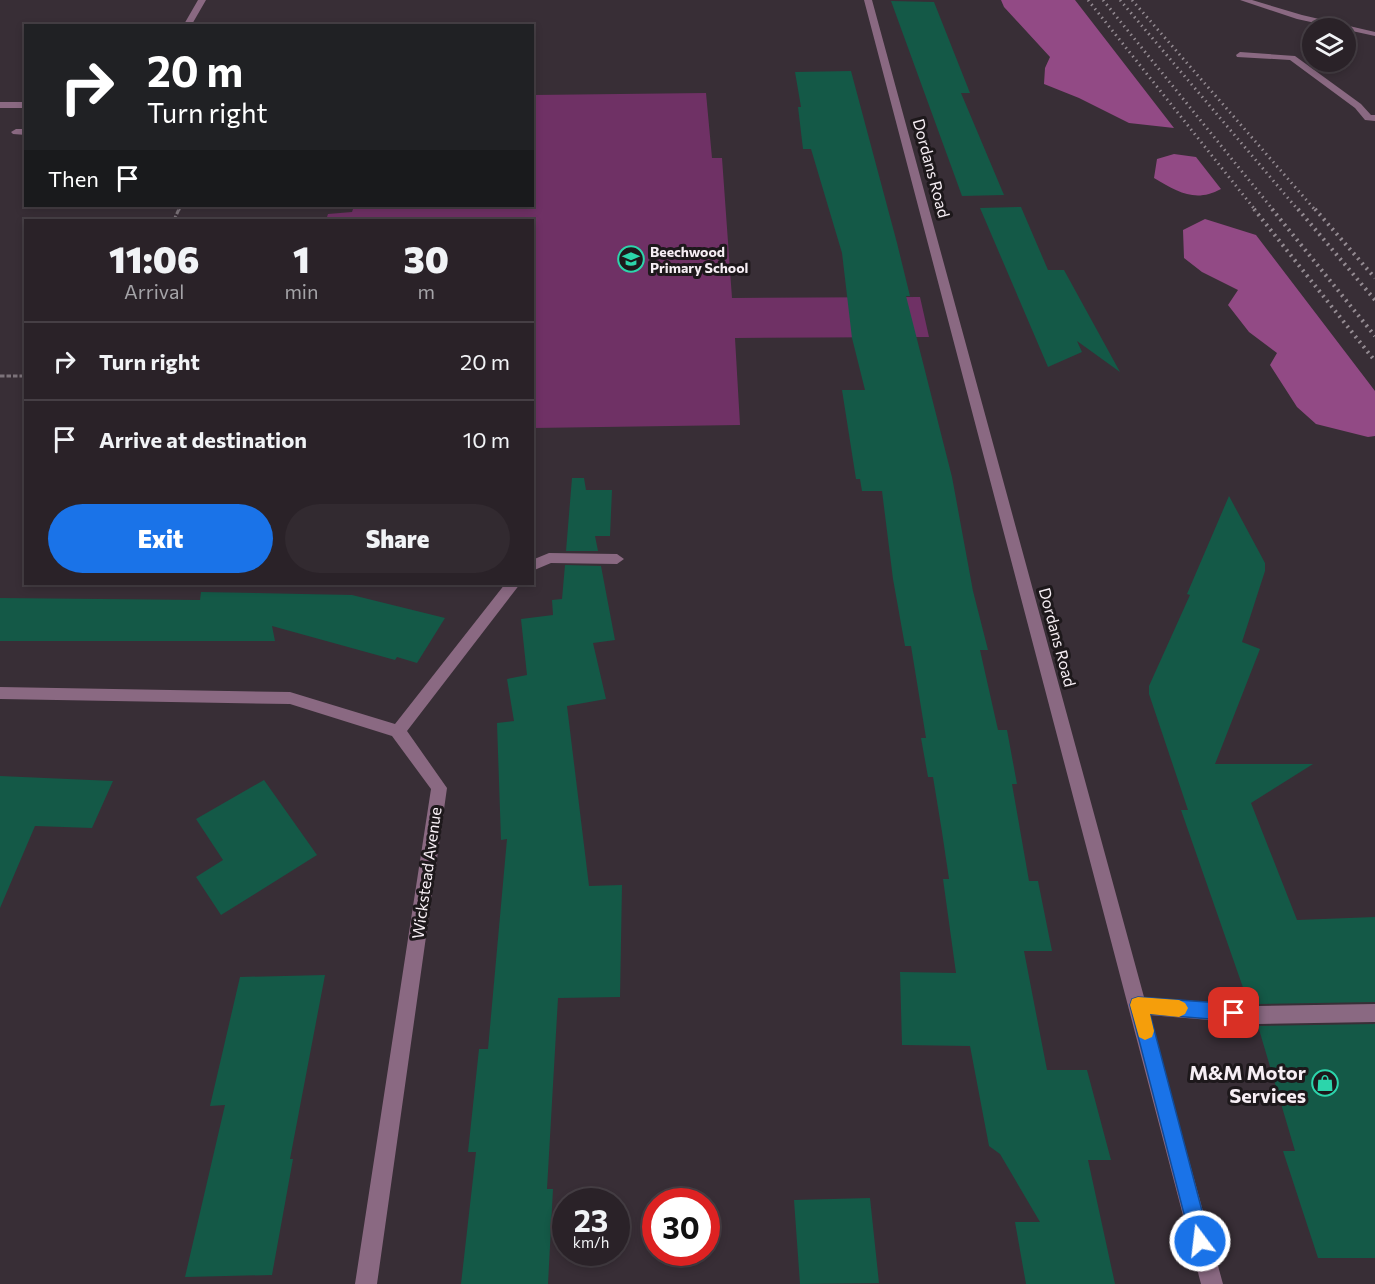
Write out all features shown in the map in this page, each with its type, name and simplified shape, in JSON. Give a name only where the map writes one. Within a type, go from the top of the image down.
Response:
[{"type":"street","points":[[188,24],[202,0]]},
{"type":"street","name":"Dordans Road","points":[[868,0],[1212,1284]]},
{"type":"street","points":[[1244,0],[1300,17],[1375,34]]},
{"type":"street","points":[[1286,0],[1300,17]]},
{"type":"street","points":[[1240,55],[1292,58],[1358,106],[1373,121]]},
{"type":"street","points":[[0,105],[24,105]]},
{"type":"street","points":[[534,565],[549,558],[617,559]]},
{"type":"street","points":[[0,693],[290,698],[398,731],[512,585]]},
{"type":"street","name":"Wickstead Avenue","points":[[366,1284],[439,788],[398,731]]},
{"type":"street","points":[[1138,1005],[1258,1015],[1375,1013]]},
{"type":"path","points":[[0,376],[24,376]]},
{"type":"shaded area","points":[[1001,0],[1075,0],[1174,128],[1129,123],[1079,98],[1044,84],[1045,68],[1050,57],[1004,7]]},
{"type":"shaded area","name":"Beechwood Primary School","points":[[706,93],[712,158],[722,158],[732,298],[920,297],[929,337],[735,338],[740,425],[534,428],[534,219],[326,219],[328,214],[352,212],[354,207],[534,207],[534,95]]},
{"type":"shaded area","points":[[1174,154],[1196,157],[1221,189],[1203,195],[1187,194],[1154,178],[1157,159]]},
{"type":"shaded area","points":[[1205,219],[1256,235],[1375,391],[1375,436],[1368,437],[1316,424],[1297,407],[1270,365],[1277,353],[1249,332],[1228,305],[1238,290],[1202,272],[1184,258],[1183,230]]},
{"type":"building","points":[[891,1],[934,2],[970,93],[961,93],[1004,195],[962,196]]},
{"type":"building","points":[[851,71],[897,243],[910,296],[906,296],[952,477],[973,591],[988,650],[980,650],[998,730],[1007,730],[1017,784],[1012,784],[1029,881],[1038,881],[1052,951],[1024,951],[1047,1070],[1087,1070],[1111,1160],[1088,1160],[1115,1284],[1026,1284],[1015,1222],[1040,1222],[1000,1154],[989,1146],[970,1046],[902,1045],[900,972],[956,973],[943,879],[949,879],[942,832],[933,777],[928,777],[921,738],[926,738],[911,646],[905,646],[893,579],[882,491],[862,491],[860,479],[856,479],[842,390],[865,390],[852,338],[842,253],[811,149],[803,149],[798,107],[801,107],[795,72]]},
{"type":"building","points":[[1021,207],[1048,270],[1064,270],[1120,372],[1077,341],[1082,352],[1048,367],[980,208]]},
{"type":"building","points":[[572,478],[584,478],[586,490],[612,490],[610,536],[595,536],[598,551],[566,551]]},
{"type":"building","points":[[1229,496],[1265,563],[1265,571],[1242,642],[1260,649],[1215,764],[1313,764],[1251,803],[1297,920],[1375,917],[1375,1002],[1258,1004],[1247,999],[1181,810],[1188,810],[1149,694],[1149,686],[1190,595],[1187,594]]},
{"type":"building","points":[[565,565],[601,566],[615,640],[593,643],[606,699],[567,706],[589,886],[622,885],[620,997],[558,998],[547,1189],[552,1189],[548,1284],[461,1284],[476,1152],[468,1152],[479,1049],[488,1049],[507,839],[501,840],[497,723],[514,721],[507,679],[527,675],[521,619],[553,615],[552,600],[562,599]]},
{"type":"building","points":[[201,592],[352,595],[445,618],[417,663],[397,657],[395,660],[272,626],[275,641],[0,641],[0,598],[200,600]]},
{"type":"building","points":[[0,776],[113,781],[92,828],[35,826],[0,908]]},
{"type":"building","points":[[264,780],[317,855],[221,915],[196,877],[223,860],[196,819]]},
{"type":"building","points":[[325,975],[290,1159],[293,1159],[272,1275],[185,1277],[225,1105],[210,1106],[240,977]]},
{"type":"building","points":[[1375,1024],[1375,1258],[1318,1258],[1283,1151],[1295,1151],[1258,1026]]},
{"type":"building","points":[[870,1198],[879,1283],[800,1284],[794,1200]]},
{"type":"railway","points":[[1088,0],[1256,211]]},
{"type":"railway","points":[[1103,0],[1274,211]]},
{"type":"railway","points":[[1120,0],[1299,211]]},
{"type":"railway","points":[[1132,0],[1316,211]]},
{"type":"railway","points":[[1254,209],[1375,361]]},
{"type":"railway","points":[[1272,209],[1375,336]]},
{"type":"railway","points":[[1298,209],[1375,300]]},
{"type":"railway","points":[[1315,209],[1375,278]]},
{"type":"slow traffic","points":[[1145,1031],[1138,1005],[1179,1008]]},
{"type":"place","name":"Beechwood Primary School","points":[[631,259]]},
{"type":"place","name":"M&M Motor Services","points":[[1325,1083]]},
{"type":"route","points":[[1200,1241],[1138,1005],[1234,1013]]}]
